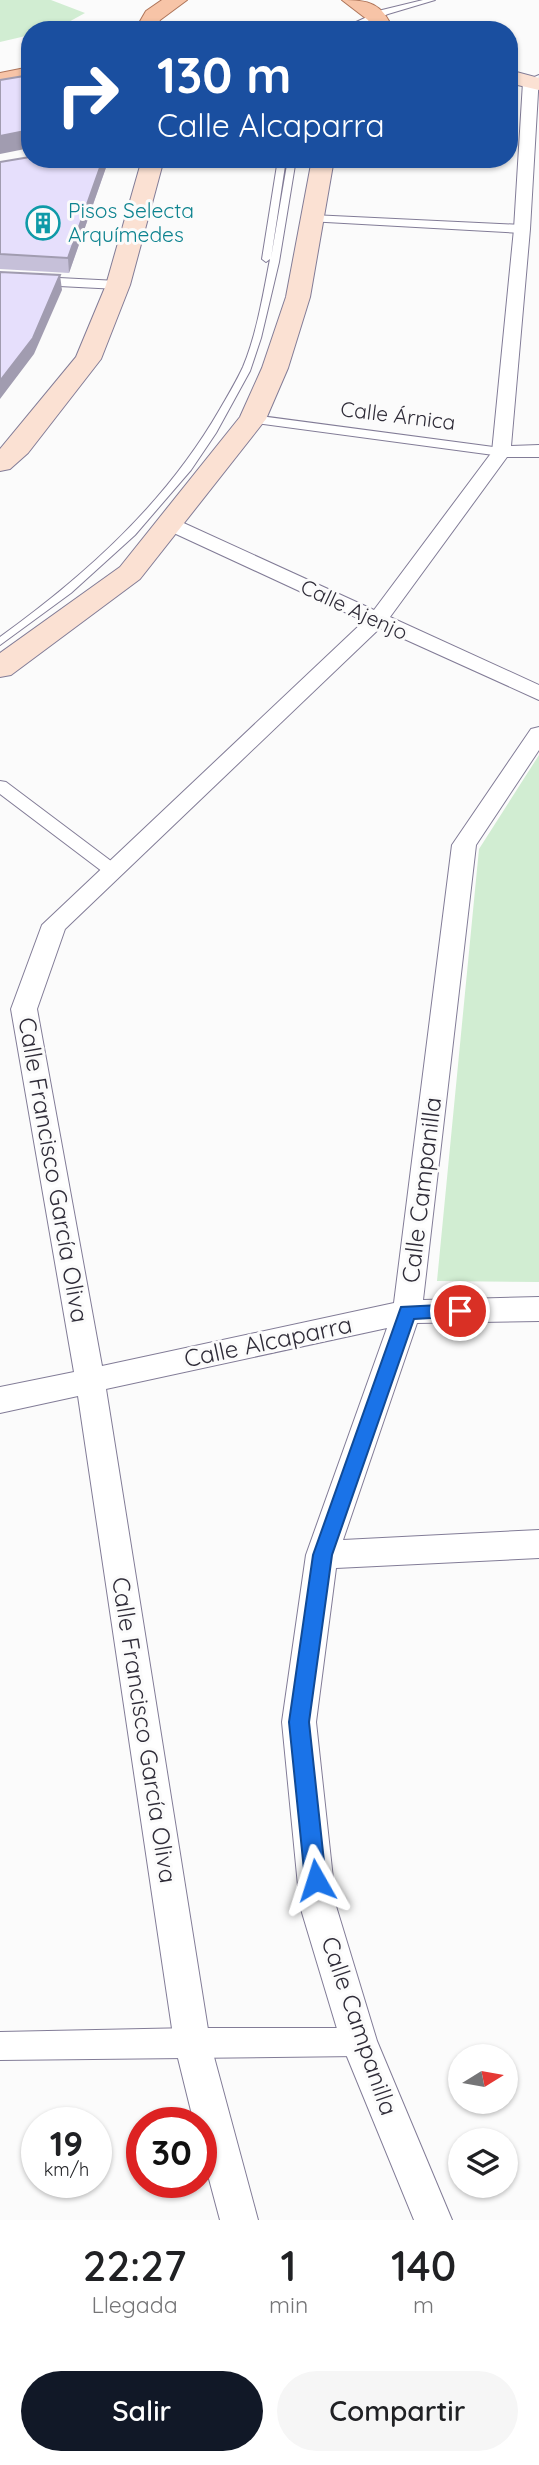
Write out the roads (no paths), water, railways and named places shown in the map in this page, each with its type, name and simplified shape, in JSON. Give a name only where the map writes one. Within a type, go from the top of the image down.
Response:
[{"type":"main road","points":[[148,21],[155,12],[174,0]]},
{"type":"main road","points":[[352,0],[383,14]]},
{"type":"main road","points":[[0,66],[21,62]]},
{"type":"main road","points":[[0,79],[21,75]]},
{"type":"main road","points":[[6,450],[88,359],[118,285],[150,168]]},
{"type":"main road","points":[[0,668],[130,573],[253,419],[275,368],[298,296],[321,168]]},
{"type":"street","points":[[501,452],[531,231],[529,80]]},
{"type":"street","points":[[312,219],[531,231]]},
{"type":"street","points":[[0,279],[118,285]]},
{"type":"street","name":"Calle Árnica","points":[[253,419],[501,452],[539,451]]},
{"type":"street","name":"Calle Francisco García Oliva","points":[[239,2220],[192,2042],[90,1380],[24,1009],[54,925],[376,621],[501,452]]},
{"type":"street","name":"Calle Ajenjo","points":[[170,524],[376,621],[539,693]]},
{"type":"street","name":"Calle Campanilla","points":[[433,2220],[359,2042],[318,1906],[299,1722],[322,1555],[407,1312],[464,845],[539,734]]},
{"type":"street","points":[[0,786],[113,871]]},
{"type":"street","name":"Calle Alcaparra","points":[[0,1400],[407,1312],[539,1309]]},
{"type":"street","points":[[322,1555],[539,1544]]},
{"type":"street","points":[[0,2046],[359,2042]]},
{"type":"lane","points":[[366,21],[412,0]]},
{"type":"lane","points":[[361,21],[431,0]]},
{"type":"lane","points":[[0,634],[96,557],[172,475],[212,417],[239,365],[264,268],[281,168]]},
{"type":"lane","points":[[0,642],[104,559],[170,487],[221,417],[248,364],[274,268],[291,168]]},
{"type":"place","name":"Pisos Selecta Arquímedes","points":[[43,223]]}]
